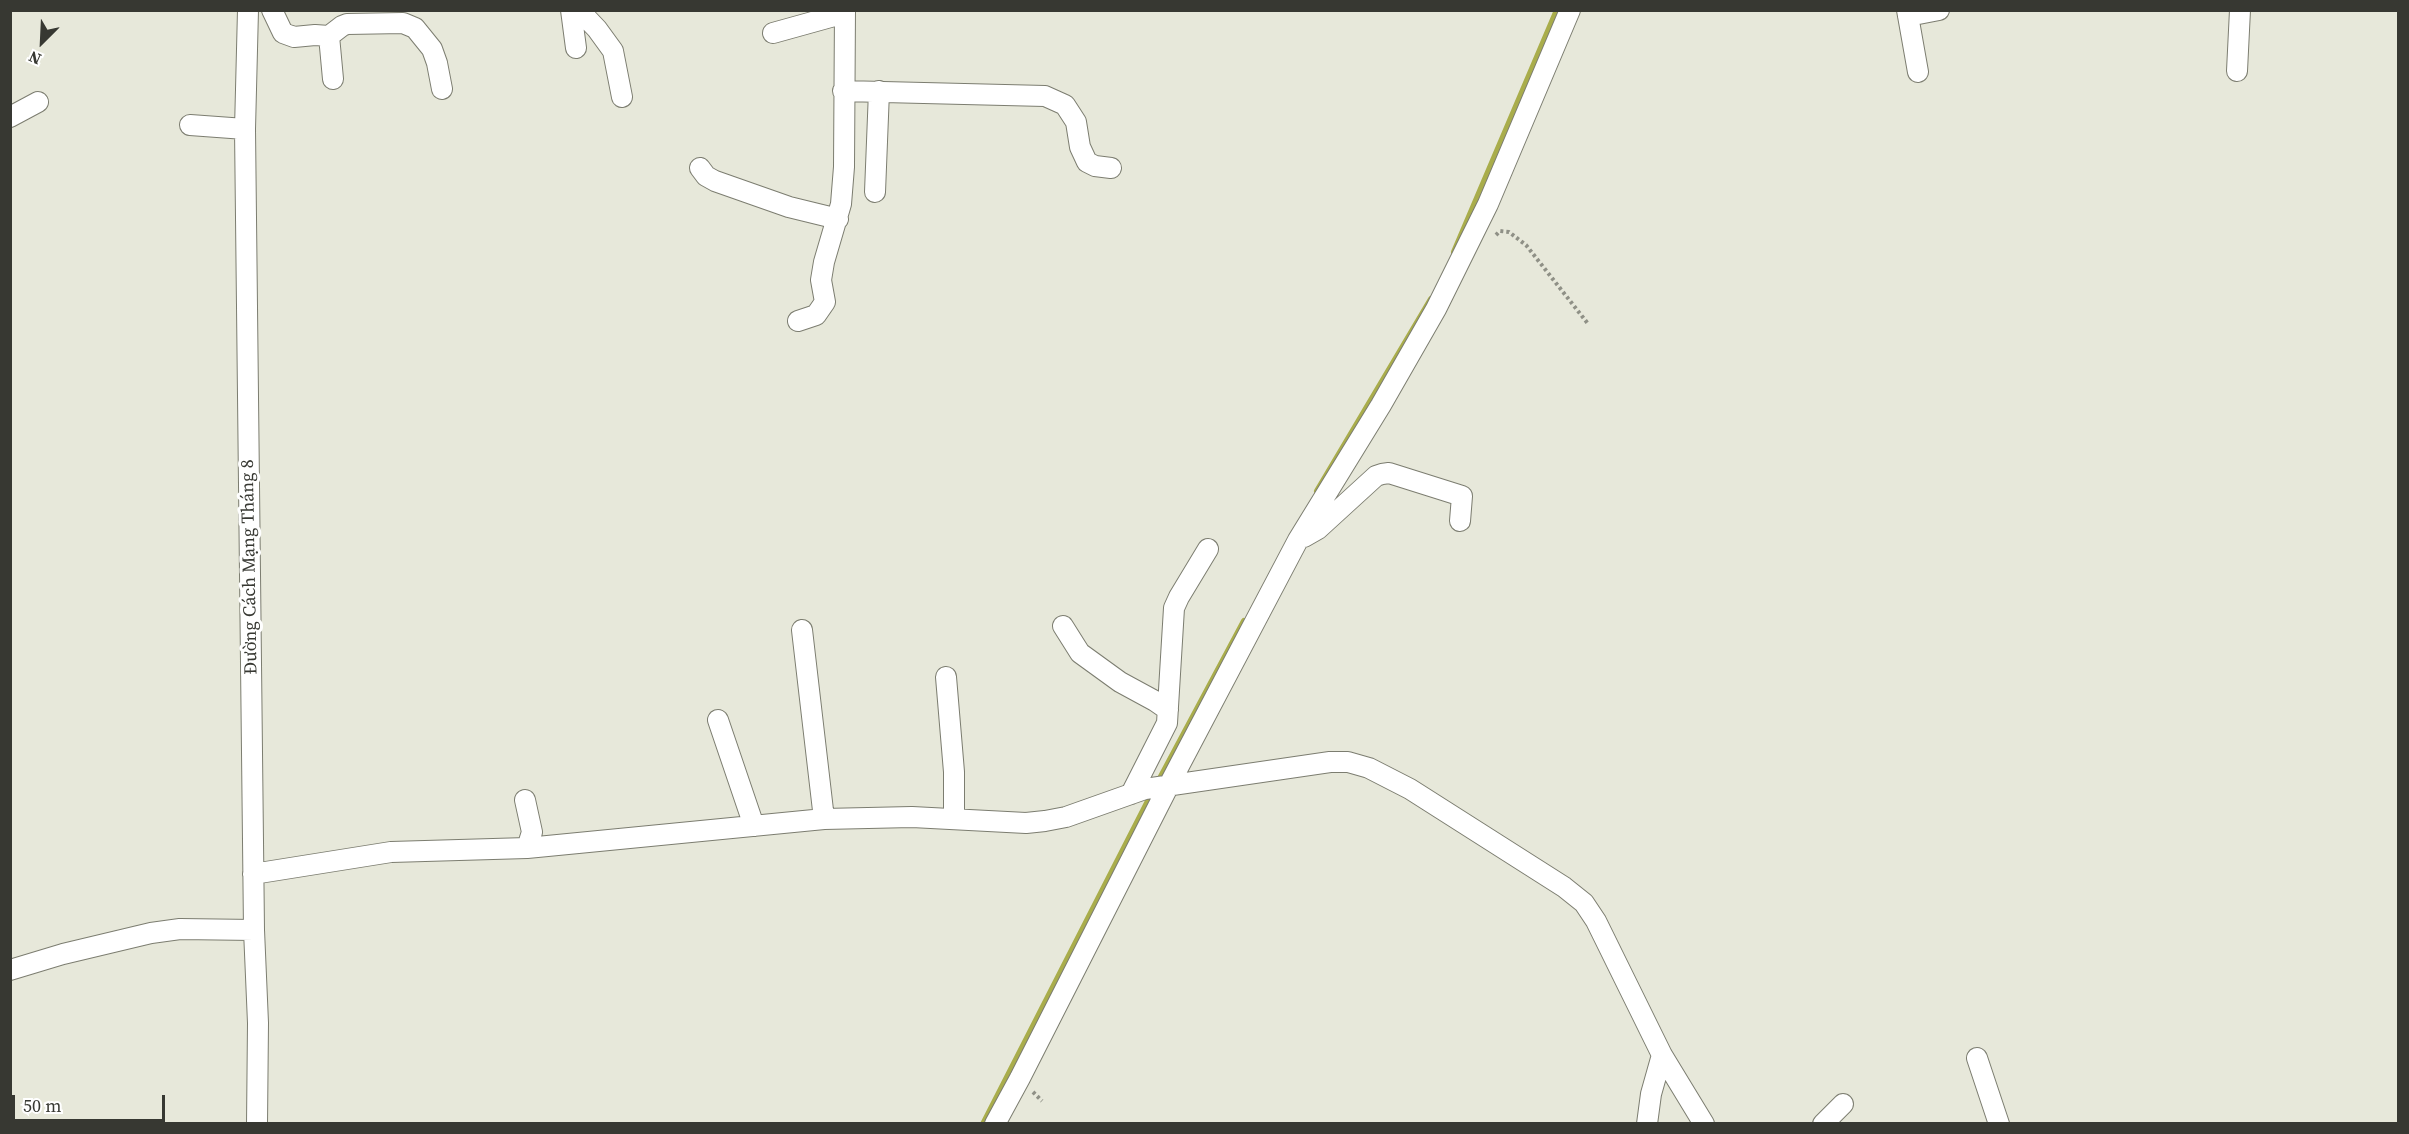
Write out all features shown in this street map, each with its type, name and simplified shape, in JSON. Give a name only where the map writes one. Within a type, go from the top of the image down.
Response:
[{"type":"street","name":"Đường Cách Mạng Tháng 8","points":[[248,10],[245,129],[253,874],[258,1023],[257,1124]]},
{"type":"street","points":[[272,10],[283,33],[288,36],[329,36],[347,24],[403,23],[415,28],[432,49],[437,63],[441,89]]},
{"type":"street","points":[[571,10],[576,48]]},
{"type":"street","points":[[579,10],[613,51],[622,97]]},
{"type":"street","points":[[995,1124],[1020,1078],[1152,789],[1298,540],[1382,405],[1436,309],[1488,204],[1570,10]]},
{"type":"street","points":[[1918,72],[1908,13],[1939,10]]},
{"type":"street","points":[[2237,71],[2240,10]]},
{"type":"street","points":[[773,33],[845,12],[843,186],[838,219],[824,262],[821,280],[825,302],[816,315],[798,321]]},
{"type":"street","points":[[329,36],[333,79]]},
{"type":"street","points":[[843,91],[1045,96],[1065,105],[1076,122],[1080,147],[1087,162],[1095,166],[1111,168]]},
{"type":"street","points":[[875,192],[879,91]]},
{"type":"street","points":[[10,117],[38,102]]},
{"type":"street","points":[[190,125],[245,129]]},
{"type":"street","points":[[700,168],[706,176],[715,181],[789,207],[838,219]]},
{"type":"street","points":[[1298,540],[1318,529],[1376,476],[1389,473],[1462,496],[1461,521]]},
{"type":"street","points":[[1152,789],[1168,710],[1174,609],[1208,549]]},
{"type":"street","points":[[1063,626],[1080,653],[1120,682],[1168,710]]},
{"type":"street","points":[[802,630],[824,819]]},
{"type":"street","points":[[946,677],[954,772],[954,819]]},
{"type":"street","points":[[718,720],[754,826]]},
{"type":"street","points":[[253,874],[391,852],[527,848],[824,819],[912,817],[1026,823],[1046,821],[1066,817],[1152,789],[1330,762],[1348,762],[1369,768],[1418,794],[1564,887],[1584,903],[1596,921],[1662,1055],[1704,1124]]},
{"type":"street","points":[[525,800],[532,832],[527,848]]},
{"type":"street","points":[[10,970],[63,954],[151,933],[180,929],[254,930]]},
{"type":"street","points":[[1647,1124],[1651,1094],[1662,1055]]},
{"type":"street","points":[[1977,1058],[1999,1124]]},
{"type":"street","points":[[1823,1124],[1843,1104]]},
{"type":"path","points":[[1492,237],[1500,231],[1509,232],[1526,245],[1589,325]]},
{"type":"waterway","points":[[1454,252],[1557,10]]},
{"type":"waterway","points":[[1317,491],[1431,299]]},
{"type":"waterway","points":[[1157,784],[1244,621]]},
{"type":"waterway","points":[[983,1124],[1152,793]]}]
